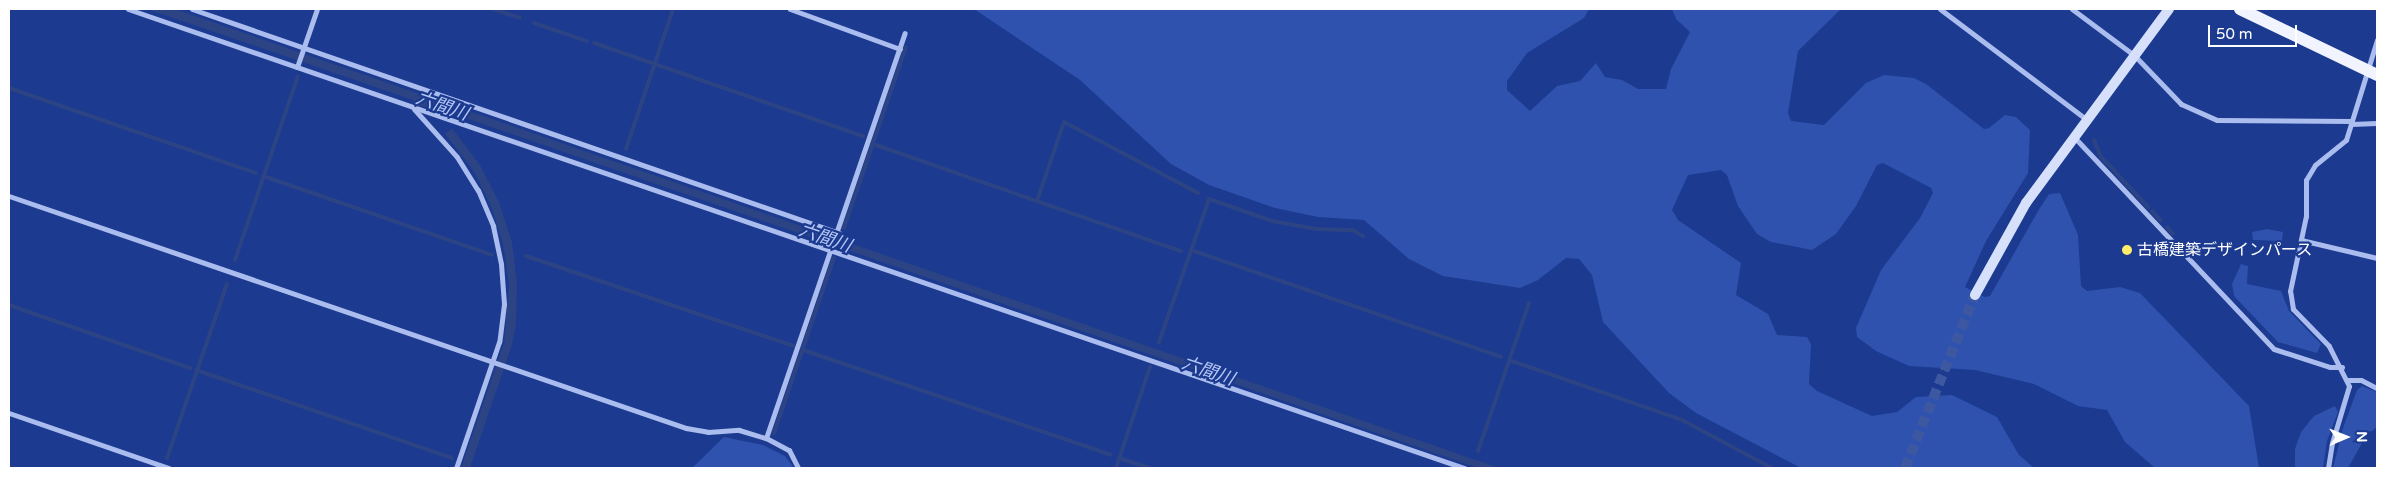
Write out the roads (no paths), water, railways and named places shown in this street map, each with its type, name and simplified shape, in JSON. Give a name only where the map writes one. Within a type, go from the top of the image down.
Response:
[{"type":"main road","points":[[2240,9],[2372,72]]},
{"type":"street","points":[[128,9],[298,65],[414,109],[459,121],[830,247],[1464,468]]},
{"type":"street","points":[[192,9],[836,233]]},
{"type":"street","points":[[298,65],[317,9]]},
{"type":"street","points":[[790,9],[900,49]]},
{"type":"street","points":[[1940,9],[2086,119]]},
{"type":"street","points":[[2072,9],[2134,56],[2181,104],[2218,120],[2377,123]]},
{"type":"street","points":[[1975,295],[2012,225],[2086,119],[2169,9]]},
{"type":"street","points":[[766,438],[905,33]]},
{"type":"street","points":[[2328,468],[2332,443],[2349,394],[2348,380],[2326,341],[2298,316],[2290,300],[2306,216],[2305,189],[2309,172],[2342,145],[2372,72],[2377,40]]},
{"type":"street","points":[[414,109],[445,141],[468,173],[493,226],[502,264],[504,304],[494,362],[456,468]]},
{"type":"street","points":[[2073,137],[2274,349],[2330,368],[2342,367]]},
{"type":"street","points":[[9,196],[686,428],[708,432],[739,430],[766,438],[789,450],[798,468]]},
{"type":"street","points":[[2301,240],[2377,258]]},
{"type":"street","points":[[2348,380],[2361,380],[2377,388]]},
{"type":"street","points":[[9,413],[168,468]]},
{"type":"water","name":"六間川","points":[[147,9],[175,9],[1499,468],[1478,468],[439,109],[419,106],[413,100]]},
{"type":"water","points":[[452,128],[480,165],[499,202],[512,242],[517,283],[516,325],[512,345],[470,468],[461,468],[504,343],[509,284],[503,244],[491,206],[473,170],[445,134]]},
{"type":"waterway","points":[[493,9],[520,18]]},
{"type":"waterway","points":[[626,149],[673,9]]},
{"type":"waterway","points":[[534,23],[587,41]]},
{"type":"waterway","points":[[594,43],[863,136]]},
{"type":"waterway","name":"六間川","points":[[844,228],[906,47]]},
{"type":"waterway","points":[[235,260],[298,76]]},
{"type":"waterway","points":[[9,88],[256,173]]},
{"type":"waterway","points":[[1037,201],[1064,122],[1198,193]]},
{"type":"waterway","points":[[2094,140],[2101,157],[2115,171]]},
{"type":"waterway","points":[[873,144],[1181,251]]},
{"type":"waterway","points":[[2116,173],[2148,207]]},
{"type":"waterway","points":[[263,176],[492,255]]},
{"type":"waterway","points":[[1159,342],[1209,199],[1272,221],[1316,229],[1353,230],[1363,236]]},
{"type":"waterway","points":[[2152,211],[2161,221]]},
{"type":"waterway","points":[[2167,227],[2173,234]]},
{"type":"waterway","points":[[1191,250],[1501,357]]},
{"type":"waterway","points":[[526,256],[793,346]]},
{"type":"waterway","name":"六間川","points":[[774,433],[834,258]]},
{"type":"waterway","points":[[167,458],[227,284]]},
{"type":"waterway","points":[[1478,451],[1529,303]]},
{"type":"waterway","points":[[9,305],[190,368]]},
{"type":"waterway","points":[[803,350],[1111,455]]},
{"type":"waterway","points":[[1509,360],[1682,420],[1772,468]]},
{"type":"waterway","points":[[1116,468],[1150,367]]},
{"type":"waterway","points":[[196,370],[452,458]]},
{"type":"waterway","points":[[1119,458],[1149,468]]},
{"type":"tunnel","points":[[1905,468],[1975,295]]},
{"type":"place","name":"古橋建築デザインパース","points":[[2127,250]]}]
